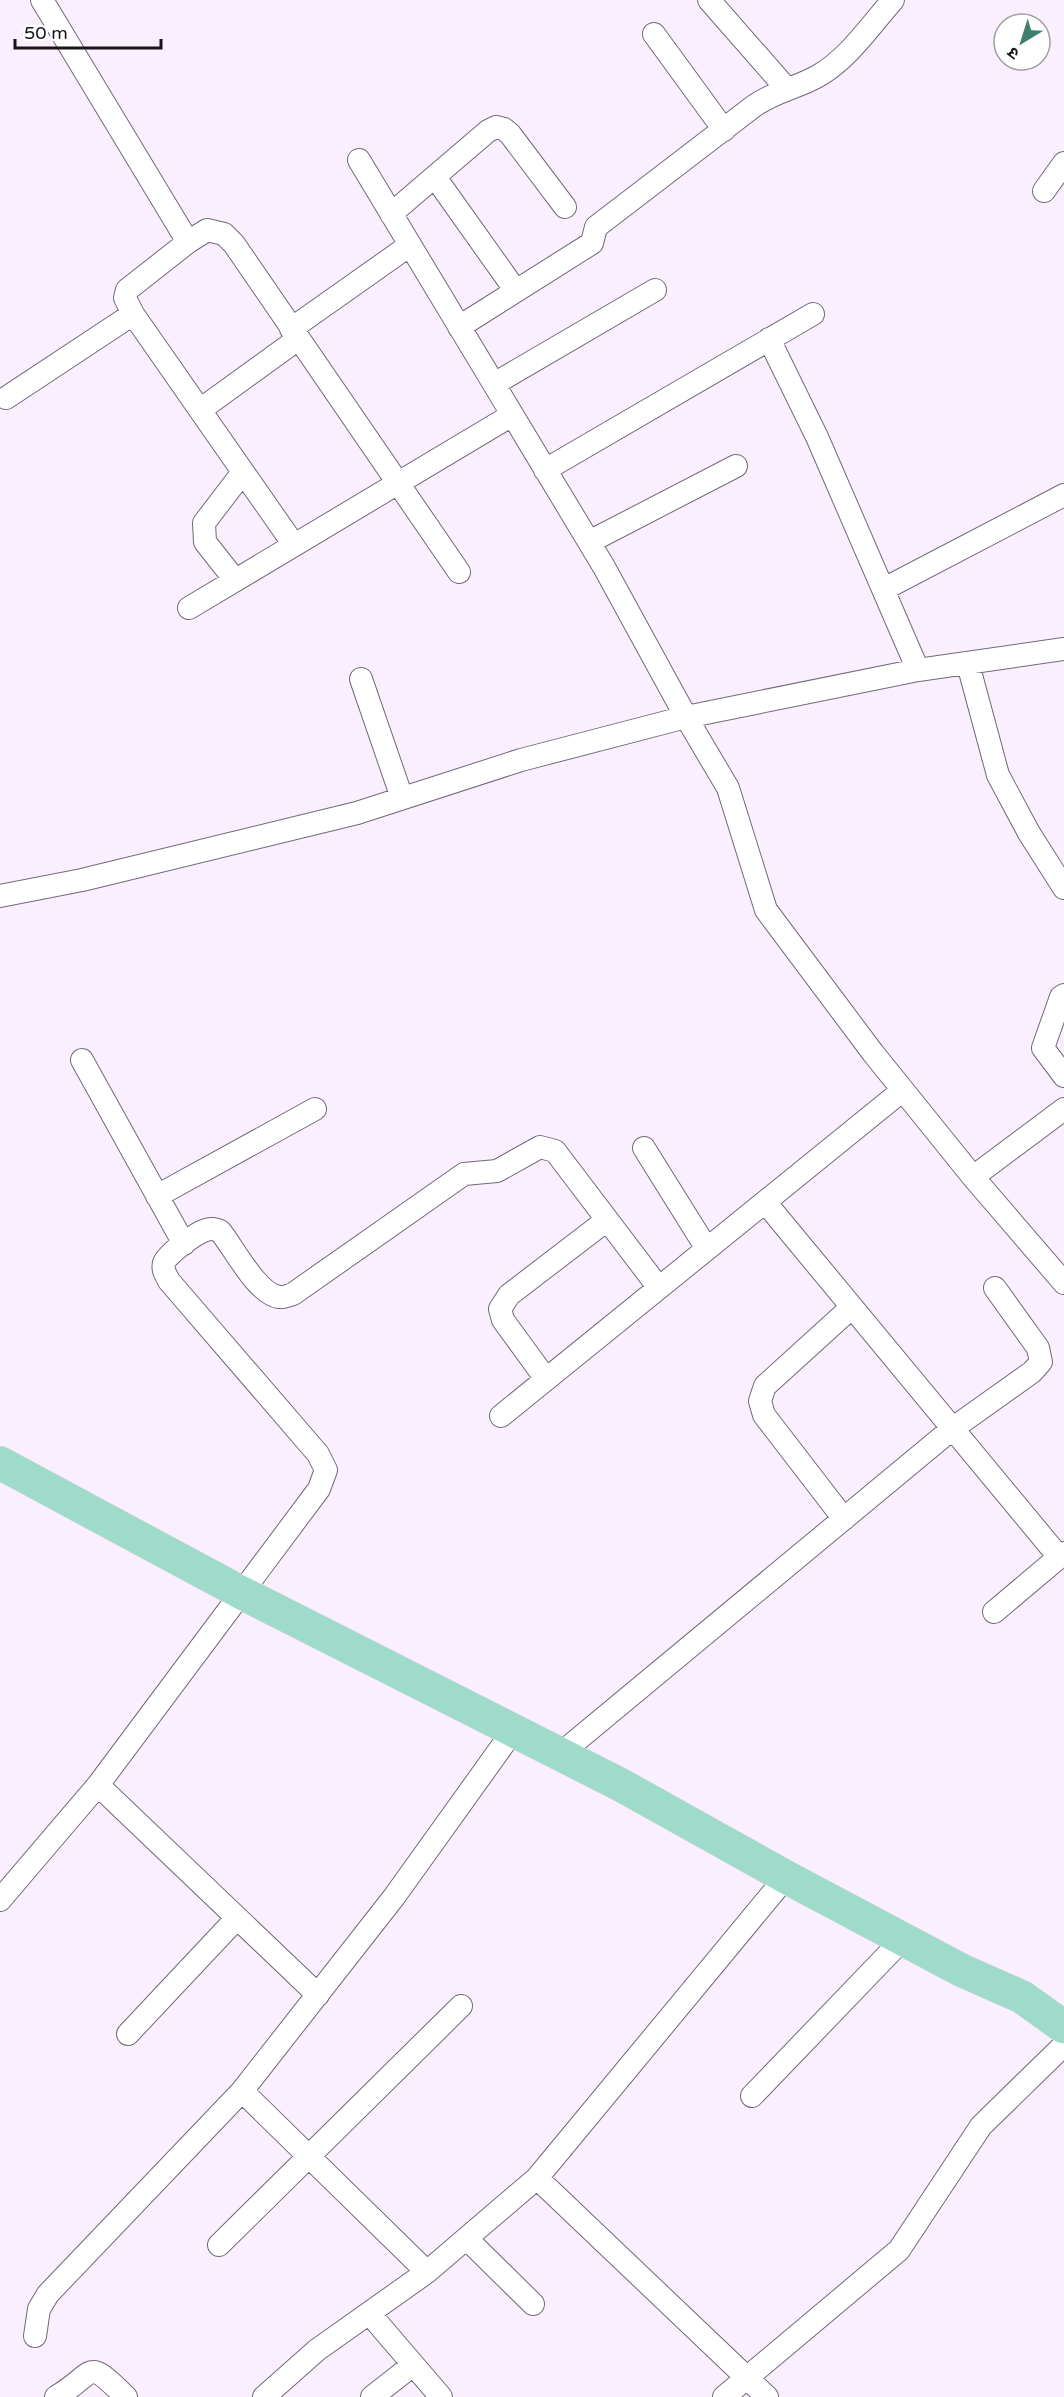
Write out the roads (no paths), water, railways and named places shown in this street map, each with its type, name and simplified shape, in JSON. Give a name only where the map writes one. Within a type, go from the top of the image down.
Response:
[{"type":"main road","points":[[0,1463],[240,1592],[621,1785],[786,1877],[961,1970],[1022,1997],[1064,2027]]},
{"type":"street","points":[[42,0],[188,242]]},
{"type":"street","points":[[459,327],[592,243],[596,228],[770,95],[830,69],[893,0]]},
{"type":"street","points":[[713,2],[786,88]]},
{"type":"street","points":[[654,34],[724,130]]},
{"type":"street","points":[[391,214],[488,131],[496,127],[510,134],[565,207]]},
{"type":"street","points":[[359,160],[589,542],[728,788],[766,910],[973,1178],[1064,1283]]},
{"type":"street","points":[[1044,191],[1064,163]]},
{"type":"street","points":[[435,177],[516,291]]},
{"type":"street","points":[[294,545],[133,314],[125,298],[127,290],[207,230],[224,234],[234,244],[459,572]]},
{"type":"street","points":[[200,410],[410,245]]},
{"type":"street","points":[[494,384],[655,290]]},
{"type":"street","points":[[6,398],[133,314]]},
{"type":"street","points":[[545,470],[813,314]]},
{"type":"street","points":[[769,339],[817,437],[918,670]]},
{"type":"street","points":[[189,608],[512,415]]},
{"type":"street","points":[[589,542],[736,466]]},
{"type":"street","points":[[236,580],[205,542],[204,523],[243,472]]},
{"type":"street","points":[[884,589],[1064,495]]},
{"type":"street","points":[[0,896],[82,880],[357,813],[521,760],[686,717],[918,670],[1064,650]]},
{"type":"street","points":[[968,664],[998,775],[1029,833],[1064,888]]},
{"type":"street","points":[[361,680],[402,798]]},
{"type":"street","points":[[1064,996],[1061,997],[1043,1048],[1064,1076]]},
{"type":"street","points":[[82,1060],[184,1244]]},
{"type":"street","points":[[501,1416],[903,1090]]},
{"type":"street","points":[[157,1196],[315,1109]]},
{"type":"street","points":[[973,1178],[1064,1109]]},
{"type":"street","points":[[0,1899],[98,1785],[319,1489],[326,1470],[318,1454],[169,1281],[163,1270],[164,1262],[184,1244],[203,1231],[212,1228],[220,1231],[260,1286],[269,1294],[281,1298],[293,1294],[464,1173],[497,1171],[540,1147],[555,1151],[659,1288]]},
{"type":"street","points":[[644,1148],[707,1249]]},
{"type":"street","points":[[765,1202],[952,1429],[1061,1555],[994,1612]]},
{"type":"street","points":[[546,1379],[503,1320],[500,1309],[509,1295],[607,1220]]},
{"type":"street","points":[[560,1755],[952,1429],[1032,1372],[1041,1362],[1038,1348],[995,1288]]},
{"type":"street","points":[[844,1519],[764,1415],[760,1401],[765,1386],[852,1307]]},
{"type":"street","points":[[35,2336],[39,2309],[48,2294],[242,2091],[394,1897],[513,1731]]},
{"type":"street","points":[[98,1785],[318,1995]]},
{"type":"street","points":[[264,2397],[317,2350],[427,2272],[537,2178],[786,1877]]},
{"type":"street","points":[[128,2034],[237,1918]]},
{"type":"street","points":[[752,2096],[903,1939]]},
{"type":"street","points":[[219,2246],[461,2006]]},
{"type":"street","points":[[724,2397],[899,2250],[981,2126],[1064,2045]]},
{"type":"street","points":[[242,2091],[427,2272]]},
{"type":"street","points":[[537,2178],[767,2397]]},
{"type":"street","points":[[467,2239],[533,2304]]},
{"type":"street","points":[[369,2313],[441,2397]]},
{"type":"street","points":[[372,2397],[413,2365]]},
{"type":"street","points":[[56,2397],[85,2374],[94,2371],[102,2374],[126,2397]]}]
